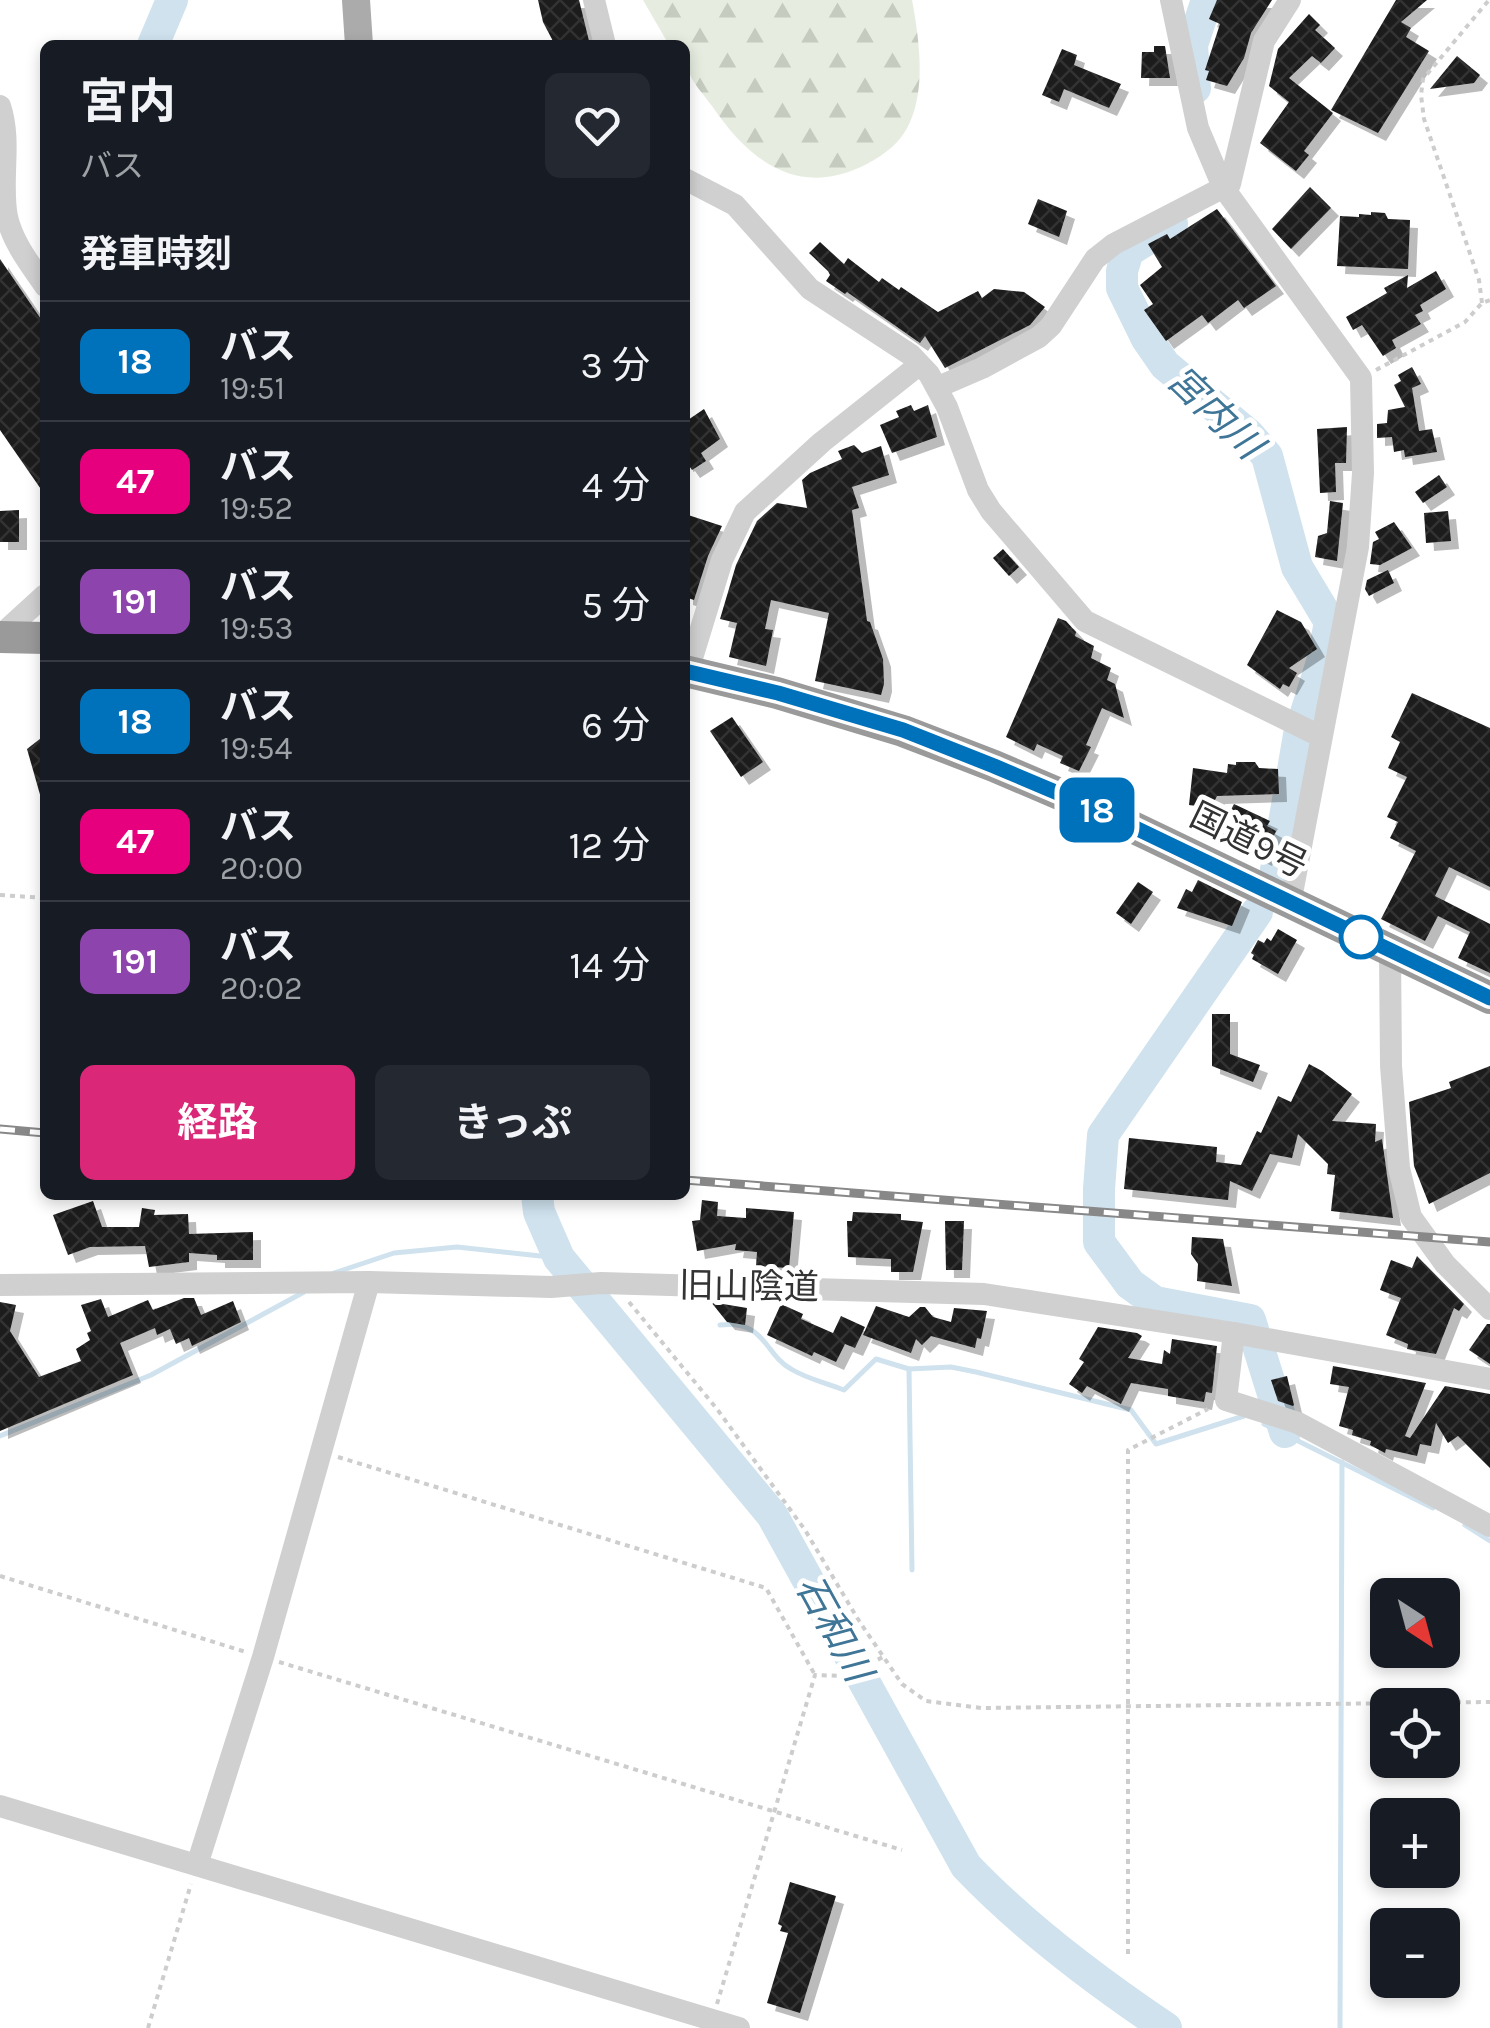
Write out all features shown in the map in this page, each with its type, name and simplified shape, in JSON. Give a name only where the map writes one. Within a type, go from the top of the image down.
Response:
[{"type":"highway","points":[[0,637],[40,638]]},
{"type":"highway","name":"国道9号","points":[[690,672],[903,730],[1098,810],[1490,998]]},
{"type":"main road","points":[[356,0],[359,40]]},
{"type":"street","points":[[594,0],[604,40]]},
{"type":"street","points":[[1170,0],[1198,128],[1223,186],[1361,378],[1358,547],[1290,904]]},
{"type":"street","points":[[938,388],[1039,337],[1096,260],[1114,244],[1200,202],[1233,178],[1264,41],[1290,0]]},
{"type":"street","points":[[0,106],[6,145],[6,212],[14,240],[40,279]]},
{"type":"street","points":[[690,181],[735,205],[810,289],[873,328],[919,364],[938,388],[978,490],[991,511],[1076,613],[1097,629],[1320,736]]},
{"type":"street","points":[[690,659],[722,560],[744,512],[822,442],[919,364]]},
{"type":"street","points":[[0,637],[40,601]]},
{"type":"street","points":[[1390,951],[1391,1066],[1399,1168],[1411,1216],[1445,1264],[1490,1310]]},
{"type":"street","points":[[197,1864],[263,1658],[368,1282]]},
{"type":"street","name":"旧山陰道","points":[[0,1285],[368,1282],[551,1287],[607,1283],[984,1294],[1490,1379]]},
{"type":"street","points":[[1234,1333],[1226,1400],[1298,1423],[1490,1526]]},
{"type":"street","points":[[0,1806],[739,2028]]},
{"type":"path","points":[[1482,303],[1479,280],[1424,119],[1420,95],[1423,79],[1489,0]]},
{"type":"path","points":[[1361,378],[1465,322],[1482,303],[1490,300]]},
{"type":"path","points":[[0,895],[40,898]]},
{"type":"path","points":[[607,1283],[717,1409],[794,1515],[902,1684],[926,1701],[981,1708],[1490,1702]]},
{"type":"path","points":[[1128,1954],[1128,1450],[1226,1400]]},
{"type":"path","points":[[319,1452],[766,1588],[815,1675],[712,2020]]},
{"type":"path","points":[[0,1576],[902,1850]]},
{"type":"path","points":[[815,1675],[845,1676],[883,1657]]},
{"type":"path","points":[[148,2028],[197,1864]]},
{"type":"green space","points":[[643,0],[912,0],[920,78],[915,108],[902,136],[867,164],[819,178],[798,176],[778,169],[743,144],[692,78],[690,40],[666,40]]},
{"type":"building","points":[[538,0],[579,0],[589,40],[552,40]]},
{"type":"building","points":[[1217,0],[1272,0],[1251,33],[1244,58],[1227,86],[1206,80],[1209,71],[1205,70],[1220,24],[1209,19]]},
{"type":"building","points":[[1396,0],[1427,0],[1401,22],[1411,28],[1406,37],[1429,51],[1378,133],[1331,110]]},
{"type":"building","points":[[1309,14],[1320,25],[1315,30],[1335,48],[1321,63],[1312,56],[1289,78],[1333,113],[1304,151],[1309,155],[1296,171],[1260,143],[1289,102],[1269,86],[1278,49]]},
{"type":"building","points":[[1154,46],[1165,46],[1170,78],[1141,78],[1142,52],[1154,52]]},
{"type":"building","points":[[1062,49],[1077,55],[1074,65],[1121,84],[1109,108],[1064,89],[1059,102],[1042,95]]},
{"type":"building","points":[[1457,56],[1480,75],[1474,83],[1430,89]]},
{"type":"building","points":[[1310,187],[1331,208],[1291,249],[1272,229]]},
{"type":"building","points":[[1038,199],[1067,211],[1059,237],[1028,224]]},
{"type":"building","points":[[1217,209],[1276,286],[1244,308],[1238,300],[1208,323],[1202,315],[1166,341],[1144,310],[1153,304],[1140,285],[1162,267],[1148,244],[1167,234],[1170,239]]},
{"type":"building","points":[[1371,212],[1385,213],[1388,219],[1410,220],[1408,269],[1337,266],[1340,216],[1359,217]]},
{"type":"building","points":[[820,242],[844,264],[848,258],[879,282],[882,278],[899,290],[901,287],[938,312],[978,291],[982,298],[994,289],[1024,292],[1045,307],[1030,325],[945,368],[925,336],[920,343],[826,281],[828,271],[809,253]]},
{"type":"building","points":[[0,259],[40,318],[40,488],[0,430]]},
{"type":"building","points":[[1436,271],[1446,289],[1420,305],[1423,311],[1415,315],[1421,324],[1392,340],[1396,348],[1383,356],[1362,325],[1353,330],[1346,317],[1387,293],[1384,288],[1408,275],[1407,288]]},
{"type":"building","points":[[1412,367],[1421,384],[1412,388],[1419,431],[1432,429],[1437,452],[1405,457],[1404,450],[1394,452],[1392,437],[1377,438],[1377,424],[1387,423],[1388,410],[1405,407],[1394,385],[1401,381],[1398,375]]},
{"type":"building","points":[[911,405],[914,411],[928,405],[937,437],[892,453],[880,425],[899,417],[896,411]]},
{"type":"building","points":[[704,409],[720,439],[701,453],[706,461],[692,470],[690,467],[690,419]]},
{"type":"building","points":[[1347,427],[1346,463],[1335,463],[1336,492],[1320,493],[1317,429]]},
{"type":"building","points":[[854,445],[862,453],[881,446],[889,475],[852,487],[859,508],[852,510],[867,621],[883,659],[881,695],[815,681],[829,613],[771,600],[765,629],[773,630],[766,666],[729,657],[737,623],[720,619],[736,565],[757,521],[777,503],[807,508],[802,480],[842,459],[838,451]]},
{"type":"building","points":[[1439,475],[1447,487],[1423,503],[1415,492]]},
{"type":"building","points":[[1330,501],[1343,503],[1337,561],[1315,557],[1318,536],[1327,533]]},
{"type":"building","points":[[19,510],[19,542],[0,542],[0,511]]},
{"type":"building","points":[[1448,511],[1451,541],[1426,543],[1424,513]]},
{"type":"building","points":[[690,516],[722,526],[694,600],[690,599]]},
{"type":"building","points":[[1394,522],[1412,548],[1380,565],[1370,564],[1373,542],[1379,539],[1375,532]]},
{"type":"building","points":[[1003,549],[1019,567],[1009,576],[993,558]]},
{"type":"building","points":[[1388,570],[1394,583],[1369,596],[1365,589],[1367,580]]},
{"type":"building","points":[[1277,610],[1301,622],[1317,649],[1289,668],[1297,673],[1289,687],[1283,684],[1280,689],[1247,665]]},
{"type":"building","points":[[1058,618],[1066,621],[1075,636],[1094,646],[1091,658],[1111,668],[1107,680],[1115,684],[1124,718],[1102,708],[1086,745],[1091,747],[1079,771],[1060,763],[1063,756],[1037,744],[1034,751],[1006,737]]},
{"type":"building","points":[[1412,693],[1490,728],[1490,887],[1449,867],[1435,896],[1490,924],[1490,973],[1458,958],[1470,932],[1438,916],[1425,941],[1381,919],[1416,851],[1390,838],[1398,822],[1387,817],[1407,777],[1388,768],[1400,742],[1391,737]]},
{"type":"building","points":[[732,717],[763,762],[741,777],[710,731]]},
{"type":"building","points":[[40,739],[40,794],[27,749]]},
{"type":"building","points":[[1255,762],[1259,768],[1278,769],[1279,794],[1217,796],[1211,808],[1189,805],[1193,768],[1227,773],[1228,764]]},
{"type":"building","points":[[1234,804],[1270,821],[1267,826],[1276,831],[1264,858],[1218,835]]},
{"type":"building","points":[[1198,880],[1242,902],[1232,926],[1177,908],[1186,889],[1192,892]]},
{"type":"building","points":[[1138,882],[1153,892],[1131,924],[1116,913]]},
{"type":"building","points":[[1278,929],[1297,940],[1278,974],[1252,959],[1251,953],[1258,940],[1271,941]]},
{"type":"building","points":[[1212,1014],[1230,1014],[1230,1054],[1260,1065],[1253,1082],[1212,1066]]},
{"type":"building","points":[[1309,1064],[1352,1094],[1332,1121],[1376,1124],[1375,1142],[1382,1139],[1393,1218],[1331,1211],[1335,1175],[1327,1174],[1328,1164],[1298,1134],[1292,1158],[1270,1154],[1252,1191],[1230,1181],[1228,1200],[1124,1189],[1129,1138],[1217,1147],[1216,1162],[1241,1165],[1278,1096],[1291,1102]]},
{"type":"building","points":[[1490,1066],[1490,1173],[1429,1204],[1414,1166],[1409,1102],[1451,1088],[1449,1082]]},
{"type":"building","points":[[702,1200],[718,1202],[717,1216],[746,1218],[746,1208],[794,1212],[789,1268],[756,1266],[757,1252],[735,1250],[736,1244],[697,1251],[692,1221],[700,1220]]},
{"type":"building","points":[[93,1201],[102,1227],[139,1227],[142,1208],[155,1210],[154,1215],[188,1214],[189,1234],[253,1232],[253,1260],[217,1260],[217,1255],[189,1253],[189,1262],[149,1267],[145,1246],[90,1247],[68,1255],[53,1215]]},
{"type":"building","points":[[853,1212],[901,1214],[901,1220],[923,1222],[913,1272],[891,1272],[891,1259],[848,1257],[847,1221],[852,1221]]},
{"type":"building","points":[[945,1221],[964,1221],[962,1270],[946,1270]]},
{"type":"building","points":[[1192,1237],[1223,1239],[1232,1286],[1197,1281]]},
{"type":"building","points":[[1417,1256],[1464,1304],[1459,1311],[1454,1308],[1436,1354],[1407,1349],[1408,1344],[1386,1335],[1401,1298],[1380,1290],[1391,1260],[1412,1268]]},
{"type":"building","points":[[194,1298],[201,1315],[233,1301],[241,1322],[192,1346],[189,1338],[176,1344],[170,1329],[157,1335],[155,1328],[120,1343],[133,1375],[0,1431],[0,1302],[16,1305],[10,1331],[39,1377],[81,1361],[76,1349],[90,1340],[87,1333],[91,1331],[81,1305],[101,1299],[108,1317],[148,1300],[153,1310]]},
{"type":"building","points":[[711,1302],[747,1308],[745,1325],[727,1322]]},
{"type":"building","points":[[781,1304],[803,1314],[801,1319],[833,1333],[841,1316],[865,1327],[855,1348],[845,1344],[836,1362],[814,1352],[812,1356],[767,1335]]},
{"type":"building","points":[[876,1306],[909,1317],[925,1307],[933,1317],[951,1322],[954,1308],[987,1311],[975,1348],[931,1336],[922,1345],[916,1339],[911,1353],[863,1335]]},
{"type":"building","points":[[1490,1324],[1490,1364],[1469,1350]]},
{"type":"building","points":[[1098,1327],[1137,1333],[1142,1336],[1128,1358],[1162,1364],[1164,1350],[1170,1354],[1172,1339],[1217,1346],[1212,1393],[1206,1392],[1204,1402],[1168,1396],[1168,1389],[1131,1383],[1121,1404],[1087,1386],[1082,1393],[1069,1384],[1084,1362],[1079,1359]]},
{"type":"building","points":[[1333,1366],[1426,1383],[1405,1436],[1410,1438],[1445,1386],[1490,1394],[1490,1468],[1458,1436],[1448,1443],[1436,1423],[1431,1446],[1420,1444],[1417,1456],[1386,1449],[1385,1453],[1370,1445],[1371,1441],[1352,1435],[1353,1430],[1339,1426],[1349,1387],[1330,1384]]},
{"type":"building","points":[[1287,1376],[1293,1406],[1278,1401],[1271,1380]]},
{"type":"building","points":[[790,1882],[836,1896],[800,2013],[767,2003],[788,1933],[780,1931],[782,1926],[778,1924]]},
{"type":"waterway","name":"石和川","points":[[155,40],[172,0]]},
{"type":"waterway","name":"宮内川","points":[[1195,88],[1192,45],[1207,0]]},
{"type":"waterway","name":"宮内川","points":[[1172,224],[1128,251],[1122,288],[1147,339],[1165,365],[1248,434],[1267,456],[1297,567],[1330,622],[1323,659],[1299,735],[1275,876]]},
{"type":"waterway","name":"宮内川","points":[[1257,912],[1103,1135],[1099,1242],[1130,1284],[1155,1302],[1250,1320],[1285,1432]]},
{"type":"waterway","name":"石和川","points":[[538,1200],[559,1258],[772,1515],[966,1866],[1062,1953],[1166,2028]]},
{"type":"waterway","points":[[334,1273],[394,1253],[457,1247],[559,1258]]},
{"type":"waterway","points":[[0,1436],[151,1375],[304,1292]]},
{"type":"waterway","points":[[720,1325],[747,1328],[791,1369],[844,1390],[876,1359],[909,1369],[951,1367],[1131,1410],[1156,1444],[1244,1416]]},
{"type":"waterway","points":[[909,1369],[912,1570]]},
{"type":"waterway","points":[[1264,1424],[1433,1508]]},
{"type":"waterway","points":[[1340,2028],[1342,1462]]},
{"type":"waterway","points":[[1465,1525],[1490,1541]]},
{"type":"railway","points":[[0,1129],[40,1133]]},
{"type":"railway","points":[[690,1180],[1490,1242]]},
{"type":"bus line","name":"18","points":[[690,672],[903,730],[994,766],[1098,810],[1490,998]]}]
